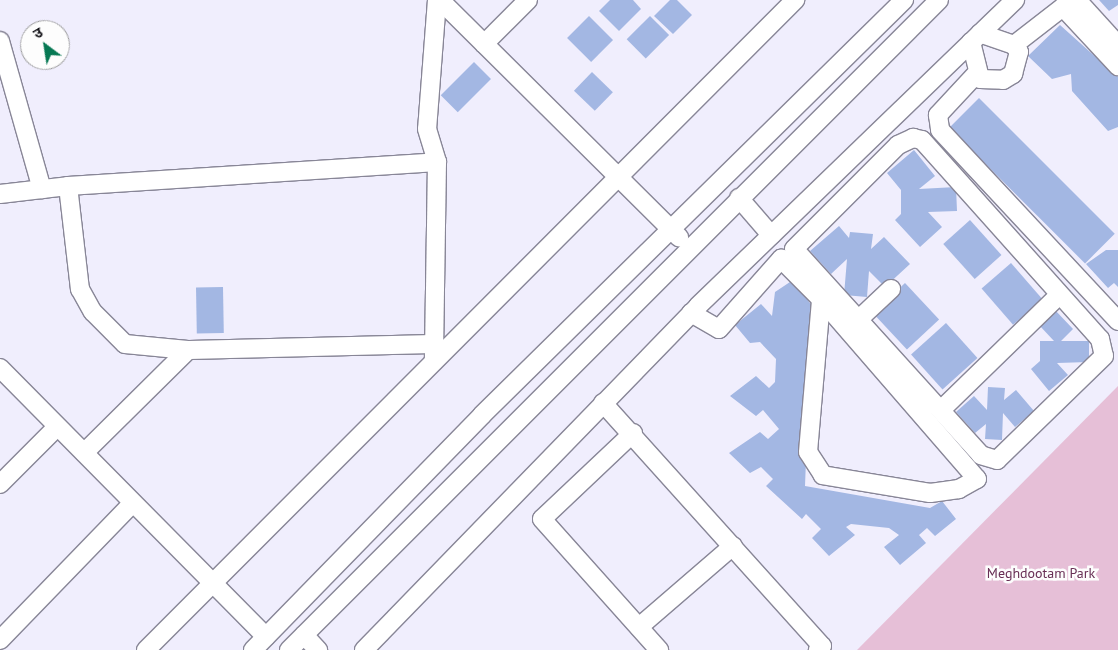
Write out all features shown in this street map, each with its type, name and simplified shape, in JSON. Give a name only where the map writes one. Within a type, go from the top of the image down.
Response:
[{"type":"street","points":[[438,0],[689,248]]},
{"type":"street","points":[[434,352],[437,162],[427,129],[438,0]]},
{"type":"street","points":[[484,44],[528,0]]},
{"type":"street","points":[[146,650],[434,352],[618,176],[795,0]]},
{"type":"street","points":[[254,650],[671,229],[904,0]]},
{"type":"street","points":[[289,650],[938,0]]},
{"type":"street","points":[[364,650],[691,313],[1015,0]]},
{"type":"street","points":[[1077,0],[1118,45]]},
{"type":"street","points":[[1014,45],[1063,7],[1118,66]]},
{"type":"street","points":[[976,38],[1014,45],[1019,52],[1013,74],[989,82],[980,80],[976,38]]},
{"type":"street","points":[[0,42],[42,188]]},
{"type":"street","points":[[978,72],[938,115],[940,130],[1118,321]]},
{"type":"street","points":[[913,138],[922,140],[1058,296],[1100,339],[1104,356],[997,460],[981,455],[942,409],[794,249],[841,207],[868,178],[898,146],[913,138]]},
{"type":"street","points":[[849,160],[868,178]]},
{"type":"street","points":[[0,194],[68,186],[437,162]]},
{"type":"street","points":[[68,186],[80,289],[92,312],[125,344],[188,350],[434,352]]},
{"type":"street","points":[[820,188],[841,207]]},
{"type":"street","points":[[739,198],[771,235]]},
{"type":"street","points":[[691,313],[719,329],[781,259],[821,299],[977,479],[959,489],[930,493],[823,476],[808,452],[821,299]]},
{"type":"street","points":[[859,319],[891,289]]},
{"type":"street","points":[[942,409],[1058,296]]},
{"type":"street","points":[[84,453],[188,350]]},
{"type":"street","points":[[0,368],[132,504],[266,637]]},
{"type":"street","points":[[603,403],[633,433],[822,646],[818,650]]},
{"type":"street","points":[[0,484],[57,427]]},
{"type":"street","points":[[633,433],[542,519],[660,650]]},
{"type":"street","points":[[0,640],[132,504]]},
{"type":"street","points":[[639,627],[733,546]]},
{"type":"street","points":[[304,635],[318,650]]},
{"type":"green space","name":"Meghdootam Park","points":[[1118,386],[1118,650],[857,650]]},
{"type":"building","points":[[610,0],[633,0],[641,9],[619,31],[599,11]]},
{"type":"building","points":[[670,0],[677,0],[692,15],[673,34],[654,16]]},
{"type":"building","points":[[1099,0],[1118,0],[1118,5],[1109,11]]},
{"type":"building","points":[[589,16],[613,40],[591,62],[567,38]]},
{"type":"building","points":[[650,16],[669,35],[646,58],[627,39]]},
{"type":"building","points":[[1060,25],[1118,77],[1118,127],[1108,131],[1072,91],[1071,74],[1052,79],[1028,56]]},
{"type":"building","points":[[474,62],[491,79],[458,112],[441,95]]},
{"type":"building","points":[[592,72],[613,92],[595,111],[574,91]]},
{"type":"building","points":[[979,98],[1115,234],[1085,263],[949,128]]},
{"type":"building","points":[[914,150],[935,176],[919,189],[956,187],[957,211],[928,212],[942,227],[920,247],[895,220],[901,214],[901,190],[887,173]]},
{"type":"building","points":[[970,220],[1001,255],[975,279],[943,244]]},
{"type":"building","points":[[839,226],[849,238],[850,232],[873,234],[871,249],[884,237],[910,264],[885,287],[869,271],[867,297],[844,295],[847,259],[831,274],[810,251]]},
{"type":"building","points":[[1106,250],[1118,250],[1118,287],[1114,283],[1108,288],[1086,264]]},
{"type":"building","points":[[1011,263],[1042,299],[1013,325],[982,289]]},
{"type":"building","points":[[793,280],[812,306],[805,486],[930,508],[942,501],[956,519],[935,536],[927,528],[919,535],[926,543],[900,565],[884,547],[899,535],[889,528],[851,524],[846,527],[855,535],[829,556],[812,538],[821,529],[806,514],[802,519],[766,486],[773,479],[761,467],[750,473],[729,453],[760,432],[768,439],[779,429],[763,410],[756,416],[730,396],[756,376],[769,388],[775,382],[776,359],[760,342],[750,343],[735,325],[761,304],[772,316],[775,292]]},
{"type":"building","points":[[905,283],[939,320],[907,350],[873,313]]},
{"type":"building","points":[[196,287],[223,287],[224,333],[197,333]]},
{"type":"building","points":[[1055,310],[1073,329],[1061,341],[1089,341],[1089,362],[1057,363],[1068,375],[1049,391],[1031,369],[1040,361],[1040,341],[1054,341],[1039,325]]},
{"type":"building","points":[[946,323],[977,358],[943,389],[911,354]]},
{"type":"building","points":[[988,387],[1005,388],[1004,400],[1016,390],[1034,411],[1015,427],[1003,413],[1002,440],[985,439],[986,424],[975,433],[956,412],[974,396],[987,410]]}]
